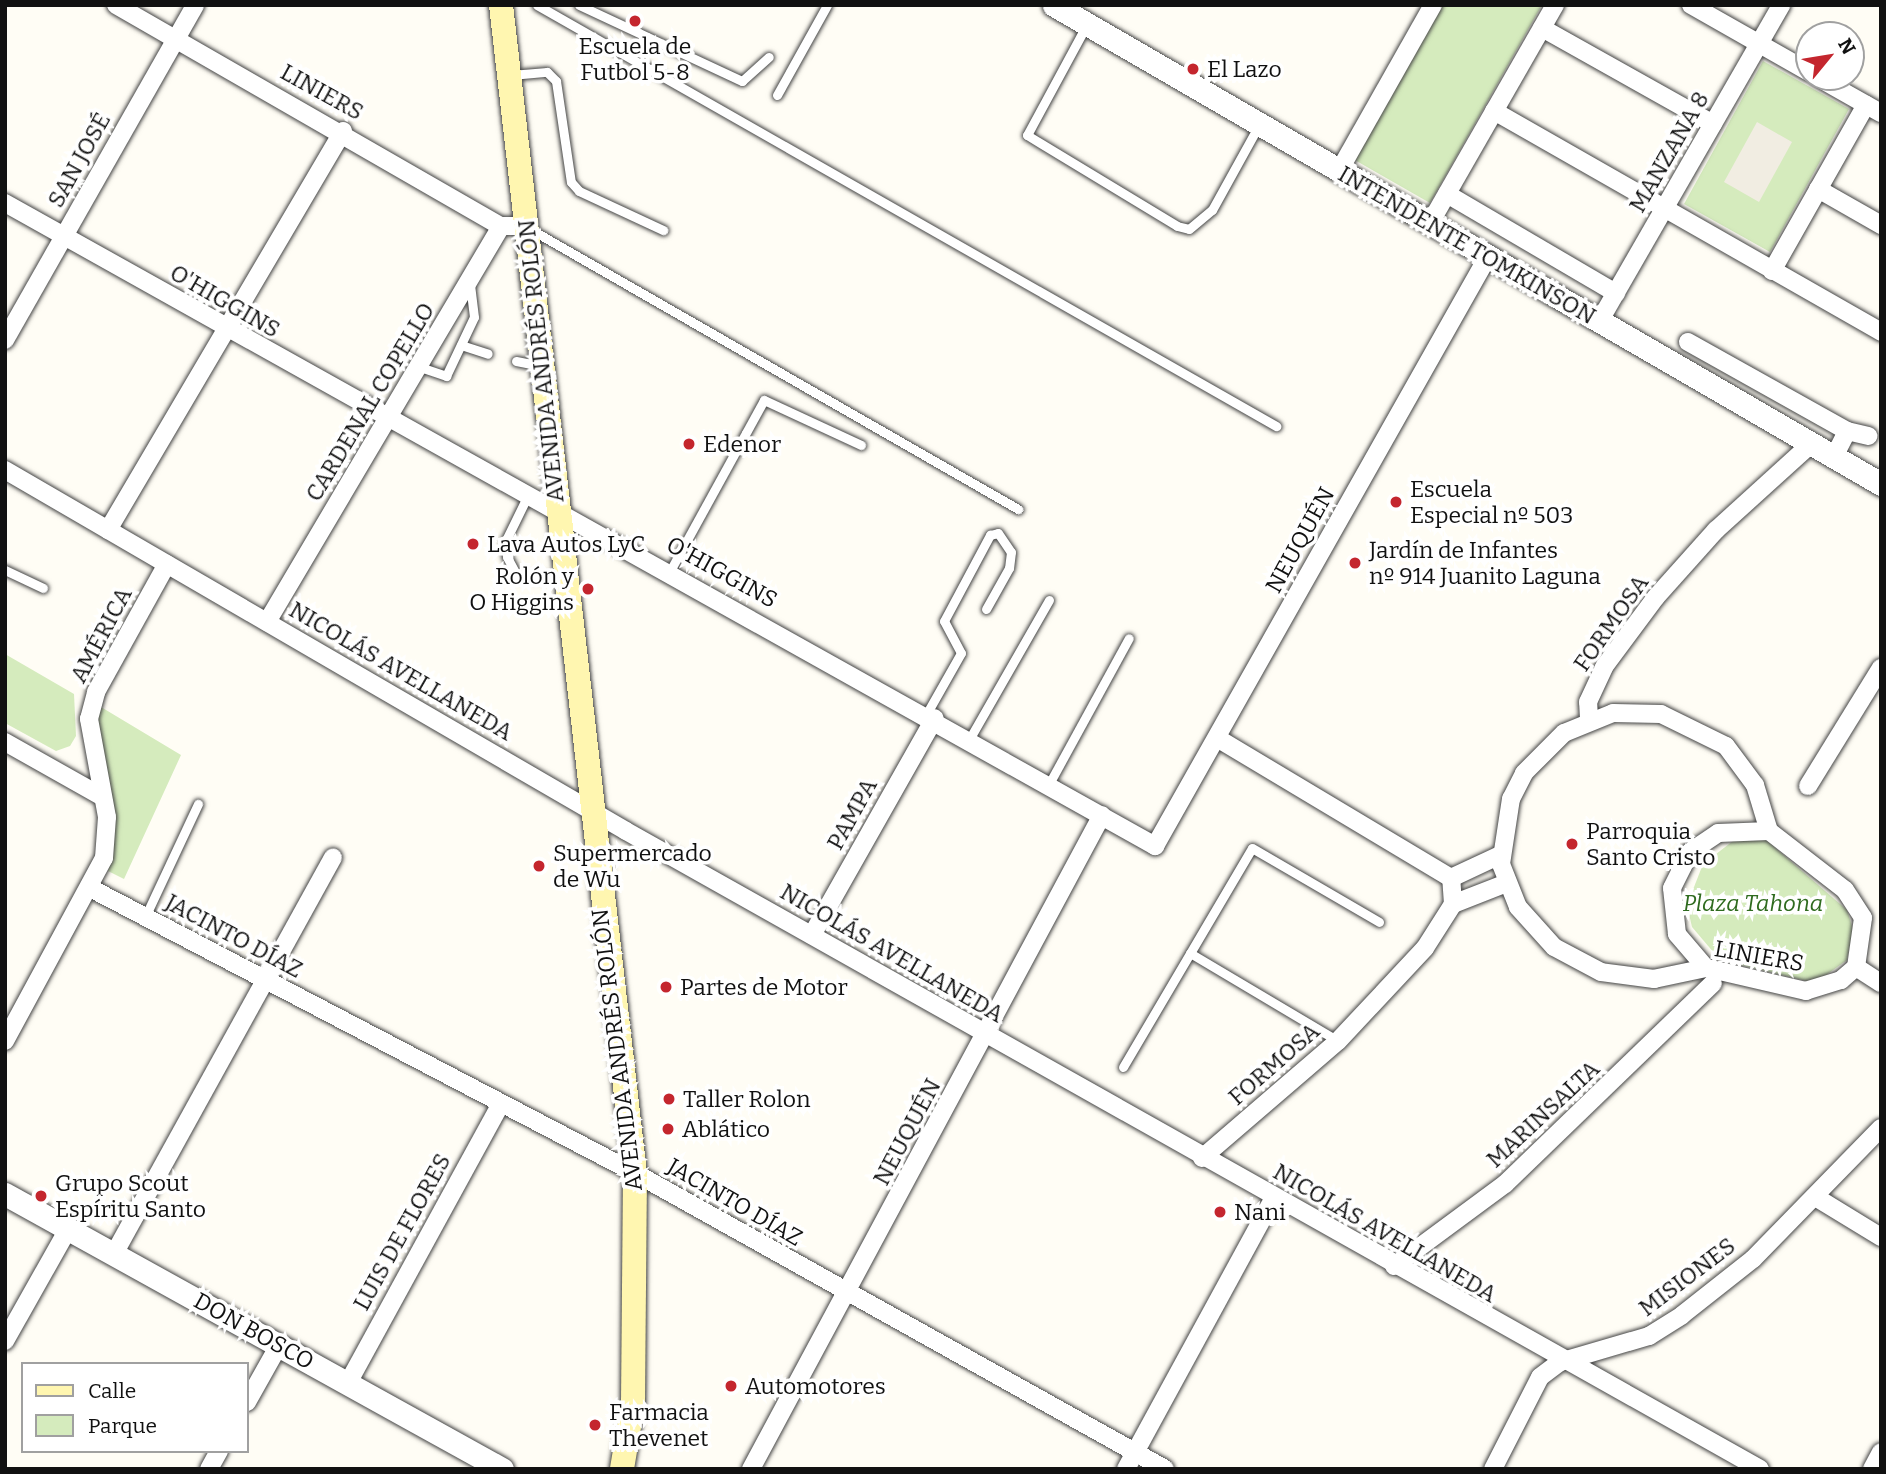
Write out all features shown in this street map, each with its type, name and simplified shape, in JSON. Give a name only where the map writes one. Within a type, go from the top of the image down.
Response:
[{"type":"main road","name":"AVENIDA ANDRÉS ROLÓN","points":[[501,5],[590,809],[635,1173],[633,1403],[622,1469]]},
{"type":"street","name":"LINIERS","points":[[116,5],[343,131],[501,226]]},
{"type":"street","name":"SAN JOSÉ","points":[[5,340],[195,5]]},
{"type":"street","name":"INTENDENTE TOMKINSON","points":[[1054,5],[1429,225],[1881,484]]},
{"type":"street","points":[[1429,225],[1555,5]]},
{"type":"street","points":[[1691,5],[1795,64]]},
{"type":"street","name":"MANZANA 8","points":[[1599,322],[1781,5]]},
{"type":"street","points":[[1339,171],[1432,6]]},
{"type":"street","points":[[1542,28],[1713,124]]},
{"type":"street","points":[[1772,271],[1818,189],[1873,109],[1842,91]]},
{"type":"street","points":[[1494,111],[1881,331]]},
{"type":"street","points":[[108,530],[343,131]]},
{"type":"street","points":[[1818,189],[1881,225]]},
{"type":"street","points":[[1447,194],[1616,293]]},
{"type":"street","name":"O'HIGGINS","points":[[5,203],[388,422],[528,495],[558,515],[670,571],[931,715],[1155,846]]},
{"type":"street","points":[[501,226],[525,226]]},
{"type":"street","name":"CARDENAL COPELLO","points":[[267,622],[420,368],[501,226]]},
{"type":"street","name":"NEUQUÉN","points":[[1155,846],[1487,258]]},
{"type":"street","points":[[1688,342],[1847,431],[1868,436]]},
{"type":"street","points":[[1834,457],[1847,431]]},
{"type":"street","name":"FORMOSA","points":[[1589,719],[1588,702],[1604,667],[1656,597],[1716,530],[1811,444]]},
{"type":"street","name":"NICOLÁS AVELLANEDA","points":[[5,470],[590,809],[1560,1362],[1760,1469]]},
{"type":"street","name":"AMÉRICA","points":[[5,1041],[92,888],[104,858],[102,796],[89,719],[94,701],[167,564]]},
{"type":"street","points":[[1808,786],[1881,668]]},
{"type":"street","points":[[1451,878],[1500,855],[1511,799],[1524,773],[1557,739],[1589,719],[1661,713],[1707,731],[1749,774],[1769,831],[1815,863],[1857,908],[1864,945],[1856,967],[1881,983]]},
{"type":"street","name":"PAMPA","points":[[812,935],[931,715]]},
{"type":"street","points":[[1217,738],[1451,878]]},
{"type":"street","points":[[5,742],[102,796]]},
{"type":"street","name":"NEUQUÉN","points":[[751,1469],[849,1295],[1102,816]]},
{"type":"street","points":[[1709,976],[1689,953],[1671,911],[1680,867],[1718,833],[1769,831]]},
{"type":"street","name":"LINIERS","points":[[1500,855],[1507,883],[1535,928],[1576,961],[1654,979],[1709,976],[1806,991],[1841,980],[1856,967]]},
{"type":"street","points":[[114,1254],[263,979],[333,858]]},
{"type":"street","points":[[1451,878],[1453,904],[1507,883]]},
{"type":"street","name":"JACINTO DÍAZ","points":[[92,888],[500,1105],[635,1173],[1131,1461],[1165,1469]]},
{"type":"street","name":"FORMOSA","points":[[1202,1158],[1338,1041],[1425,948],[1453,904]]},
{"type":"street","name":"MARINSALTA","points":[[1394,1266],[1505,1184],[1709,976]]},
{"type":"street","name":"LUIS DE FLORES","points":[[348,1383],[500,1105]]},
{"type":"street","name":"MISIONES","points":[[1493,1469],[1540,1377],[1560,1362],[1649,1336],[1753,1259],[1817,1198],[1881,1128]]},
{"type":"street","name":"DON BOSCO","points":[[5,1194],[502,1469]]},
{"type":"street","points":[[1131,1461],[1274,1198]]},
{"type":"street","points":[[1817,1198],[1881,1237]]},
{"type":"street","points":[[5,1341],[68,1228]]},
{"type":"street","points":[[248,1400],[279,1345]]},
{"type":"street","points":[[1872,1469],[1881,1452]]},
{"type":"street","points":[[209,1469],[218,1453]]},
{"type":"lane","points":[[537,5],[1276,426]]},
{"type":"lane","points":[[579,5],[742,81],[769,57]]},
{"type":"lane","points":[[777,95],[828,5]]},
{"type":"lane","points":[[1087,24],[1028,129],[1031,144],[1189,229],[1212,210],[1259,125]]},
{"type":"lane","points":[[509,75],[547,72],[556,81],[571,182],[579,191],[663,230]]},
{"type":"lane","points":[[525,226],[1018,509]]},
{"type":"lane","points":[[420,368],[446,376],[475,309],[470,282]]},
{"type":"lane","points":[[460,345],[488,354]]},
{"type":"lane","points":[[516,361],[542,366]]},
{"type":"lane","points":[[670,571],[764,400],[861,445]]},
{"type":"lane","points":[[528,495],[505,542],[507,557],[517,576],[565,578]]},
{"type":"lane","points":[[931,715],[961,653],[944,621],[989,535],[998,533],[1010,560],[986,609]]},
{"type":"lane","points":[[5,570],[43,588]]},
{"type":"lane","points":[[970,738],[1049,600]]},
{"type":"lane","points":[[1049,784],[1129,638]]},
{"type":"lane","points":[[145,917],[198,804]]},
{"type":"lane","points":[[1123,1067],[1252,848],[1378,922]]},
{"type":"lane","points":[[1190,953],[1338,1041]]},
{"type":"green space","points":[[1440,5],[1542,5],[1430,203],[1353,159]]},
{"type":"green space","points":[[1763,61],[1795,79],[1795,91],[1817,91],[1849,109],[1770,252],[1684,204]]},
{"type":"green space","points":[[5,654],[74,694],[76,736],[70,746],[56,751],[5,723]]},
{"type":"green space","points":[[101,707],[181,755],[124,879],[108,871],[113,850],[96,715]]},
{"type":"green space","name":"Plaza Tahona","points":[[1765,839],[1847,910],[1853,929],[1847,960],[1815,983],[1720,960],[1692,927],[1687,905],[1703,864],[1733,841]]},
{"type":"shaded area","points":[[1757,122],[1792,142],[1759,202],[1724,182]]},
{"type":"place","name":"Escuela de Futbol 5-8","points":[[635,21]]},
{"type":"place","name":"El Lazo","points":[[1193,69]]},
{"type":"place","name":"Edenor","points":[[689,444]]},
{"type":"place","name":"Escuela Especial nº 503","points":[[1396,502]]},
{"type":"place","name":"Lava Autos LyC","points":[[473,544]]},
{"type":"place","name":"Jardín de Infantes nº 914 Juanito Laguna","points":[[1355,563]]},
{"type":"place","name":"Rolón y O Higgins","points":[[588,589]]},
{"type":"place","name":"Parroquia Santo Cristo","points":[[1572,844]]},
{"type":"place","name":"Supermercado de Wu","points":[[539,866]]},
{"type":"place","name":"Partes de Motor","points":[[666,987]]},
{"type":"place","name":"Taller Rolon","points":[[669,1099]]},
{"type":"place","name":"Ablático","points":[[668,1129]]},
{"type":"place","name":"Grupo Scout Espíritu Santo","points":[[41,1196]]},
{"type":"place","name":"Nani","points":[[1220,1212]]},
{"type":"place","name":"Automotores","points":[[731,1386]]},
{"type":"place","name":"Farmacia Thevenet","points":[[595,1425]]}]
